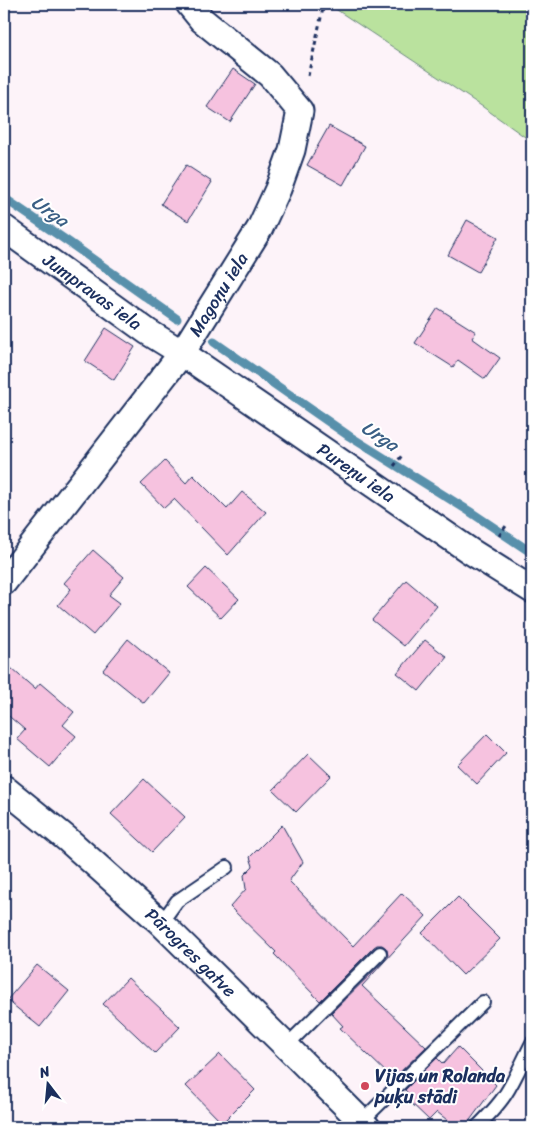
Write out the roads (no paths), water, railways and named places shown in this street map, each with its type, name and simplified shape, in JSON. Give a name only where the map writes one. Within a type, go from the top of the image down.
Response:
[{"type":"street","name":"Magoņu iela","points":[[4,582],[182,353],[260,228],[278,190],[292,150],[300,111],[270,75],[202,20],[189,4]]},
{"type":"street","name":"Jumpravas iela","points":[[4,228],[148,332],[182,353]]},
{"type":"street","name":"Pureņu iela","points":[[182,353],[532,590]]},
{"type":"street","name":"Pārogres gatve","points":[[4,788],[67,839],[161,924],[364,1124]]},
{"type":"lane","points":[[161,924],[177,902],[227,867]]},
{"type":"lane","points":[[286,1046],[380,953]]},
{"type":"lane","points":[[364,1124],[483,1002]]},
{"type":"lane","points":[[477,1127],[504,1096],[532,1043]]},
{"type":"waterway","name":"Urga","points":[[4,198],[177,319]]},
{"type":"waterway","name":"Urga","points":[[214,342],[349,436],[532,553]]},
{"type":"place","name":"Vijas un Rolanda puķu stādi","points":[[365,1086]]}]
